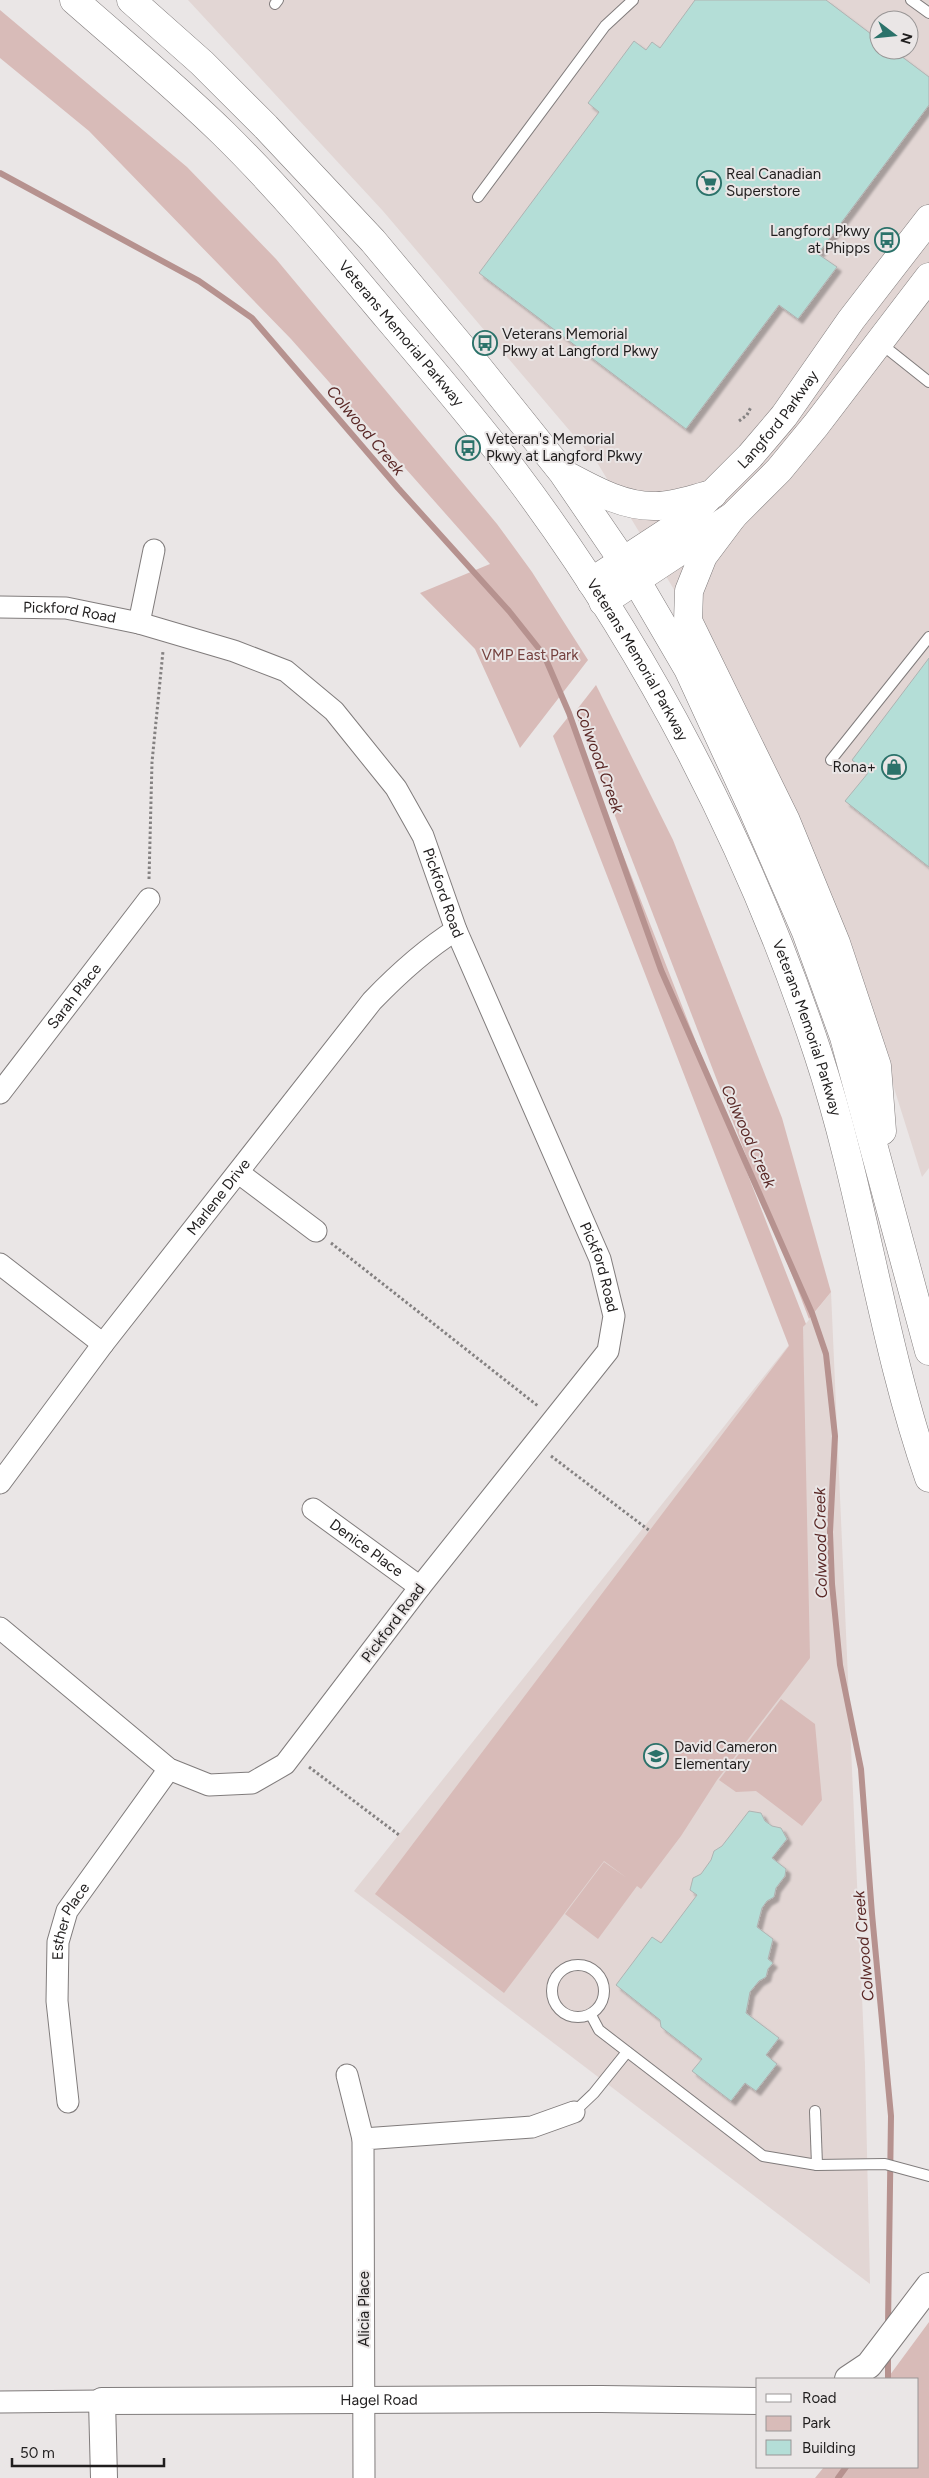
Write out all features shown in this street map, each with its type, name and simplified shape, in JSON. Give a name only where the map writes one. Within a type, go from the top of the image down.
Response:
[{"type":"main road","name":"Veterans Memorial Parkway","points":[[74,0],[225,135],[308,224],[449,390],[510,467],[597,592],[670,716],[728,829],[782,954],[818,1009],[844,1037],[929,1351]]},
{"type":"main road","name":"Veterans Memorial Parkway","points":[[131,0],[202,63],[247,108],[373,242],[474,362],[562,473],[630,571],[688,669],[806,932],[818,1009],[819,1056],[852,1174],[911,1427],[929,1478]]},
{"type":"main road","name":"Langford Parkway","points":[[630,571],[713,494],[750,456],[784,416],[851,320],[929,219]]},
{"type":"main road","name":"Langford Parkway","points":[[597,592],[630,571],[733,516],[779,470],[929,277]]},
{"type":"main road","points":[[562,473],[598,492],[630,504],[658,506],[713,494]]},
{"type":"main road","points":[[733,516],[703,556],[689,591],[688,620],[786,821],[836,943],[877,1066],[887,1194]]},
{"type":"street","points":[[139,623],[154,550]]},
{"type":"street","name":"Pickford Road","points":[[0,607],[66,608],[139,623],[234,651],[286,671],[334,711],[363,745],[401,796],[423,836],[456,930],[600,1259],[614,1316],[608,1351],[420,1587],[285,1764],[252,1783],[209,1784],[169,1769],[0,1628]]},
{"type":"street","name":"Sarah Place","points":[[0,1093],[149,899]]},
{"type":"street","name":"Marlene Drive","points":[[0,1483],[103,1344],[372,1001],[405,968],[434,944],[456,930]]},
{"type":"street","points":[[239,1173],[316,1231]]},
{"type":"street","points":[[0,1264],[103,1344]]},
{"type":"street","name":"Denice Place","points":[[313,1509],[420,1587]]},
{"type":"street","name":"Esther Place","points":[[68,2102],[57,2001],[58,1942],[67,1911],[169,1769]]},
{"type":"street","name":"Alicia Place","points":[[347,2075],[363,2139],[364,2478]]},
{"type":"street","points":[[363,2139],[532,2127],[574,2112]]},
{"type":"street","points":[[850,2378],[869,2365],[929,2286]]},
{"type":"street","name":"Hagel Road","points":[[0,2402],[602,2399],[756,2401]]},
{"type":"street","points":[[102,2402],[104,2478]]},
{"type":"lane","points":[[478,197],[605,26],[633,0]]},
{"type":"lane","points":[[912,0],[929,13]]},
{"type":"lane","points":[[879,342],[929,382]]},
{"type":"lane","points":[[831,760],[929,637]]},
{"type":"lane","points":[[577,1964],[588,1966],[598,1974],[604,1984],[604,1996],[600,2007],[591,2014],[580,2018],[568,2016],[558,2009],[553,1999],[552,1987],[557,1976],[565,1968],[577,1964]]},
{"type":"lane","points":[[591,2014],[599,2030],[763,2156],[817,2165],[885,2164],[929,2176]]},
{"type":"lane","points":[[574,2112],[594,2093],[627,2052]]},
{"type":"lane","points":[[815,2110],[817,2165]]},
{"type":"path","points":[[739,421],[747,416],[751,407]]},
{"type":"path","points":[[149,899],[152,762],[165,631]]},
{"type":"path","points":[[316,1231],[554,1419]]},
{"type":"path","points":[[534,1444],[650,1531]]},
{"type":"path","points":[[292,1755],[399,1835]]},
{"type":"shaded area","points":[[188,0],[929,0],[929,1168],[922,1177],[846,935],[741,700],[598,464],[383,211]]},
{"type":"shaded area","name":"David Cameron Elementary","points":[[831,1292],[865,2065],[870,2284],[354,1891]]},
{"type":"green space","name":"VMP East Park","points":[[0,10],[187,167],[276,259],[497,524],[532,572],[588,660],[520,748],[475,649],[420,593],[490,564],[291,339],[89,131],[0,58]]},
{"type":"green space","name":"VMP East Park","points":[[596,685],[673,840],[782,1118],[831,1292],[809,1319],[575,712]]},
{"type":"green space","points":[[569,716],[806,1324],[803,1327],[810,1658],[717,1780],[681,1836],[641,1889],[637,1886],[598,1939],[565,1914],[604,1862],[627,1878],[604,1861],[504,1993],[375,1894],[789,1346],[553,736]]},
{"type":"green space","points":[[781,1699],[815,1724],[822,1800],[802,1826],[756,1791],[736,1792],[719,1780]]},
{"type":"green space","points":[[929,2322],[929,2478],[815,2478],[823,2468],[919,2468],[919,2378],[888,2378]]},
{"type":"building","name":"Real Canadian Superstore","points":[[695,0],[826,0],[869,32],[869,60],[906,60],[929,77],[929,105],[818,254],[837,267],[798,319],[779,305],[686,429],[479,273],[599,112],[588,103],[634,41],[646,50],[652,42],[660,48]]},
{"type":"building","name":"Rona+","points":[[929,658],[929,867],[845,801],[868,773],[852,760]]},
{"type":"building","points":[[749,1811],[761,1813],[765,1821],[772,1826],[781,1828],[787,1839],[772,1858],[786,1869],[785,1876],[776,1888],[774,1897],[767,1901],[762,1908],[757,1927],[773,1939],[768,1959],[773,1963],[768,1969],[766,1977],[759,1981],[750,1992],[746,2013],[779,2038],[766,2055],[777,2064],[756,2091],[745,2083],[731,2101],[692,2071],[702,2059],[661,2027],[660,2020],[616,1985],[652,1937],[661,1943],[697,1895],[690,1890],[693,1878],[701,1874],[711,1860],[714,1851],[722,1846]]},
{"type":"waterway","name":"Colwood Creek","points":[[0,173],[199,281],[252,318],[398,488],[509,611],[544,655],[569,713],[661,970],[812,1313],[826,1354],[835,1436],[830,1532],[832,1584],[840,1665],[861,1769],[872,1914],[891,2116],[888,2326]]},
{"type":"waterway","name":"Colwood Creek","points":[[888,2353],[888,2378]]},
{"type":"waterway","name":"Colwood Creek","points":[[838,2478],[845,2468]]},
{"type":"place","name":"Real Canadian Superstore","points":[[709,183]]},
{"type":"place","name":"Langford Pkwy at Phipps","points":[[887,240]]},
{"type":"place","name":"Veterans Memorial Pkwy at Langford Pkwy","points":[[485,343]]},
{"type":"place","name":"Veteran's Memorial Pkwy at Langford Pkwy","points":[[468,448]]},
{"type":"place","name":"Rona+","points":[[894,767]]},
{"type":"place","name":"David Cameron Elementary","points":[[656,1756]]}]
